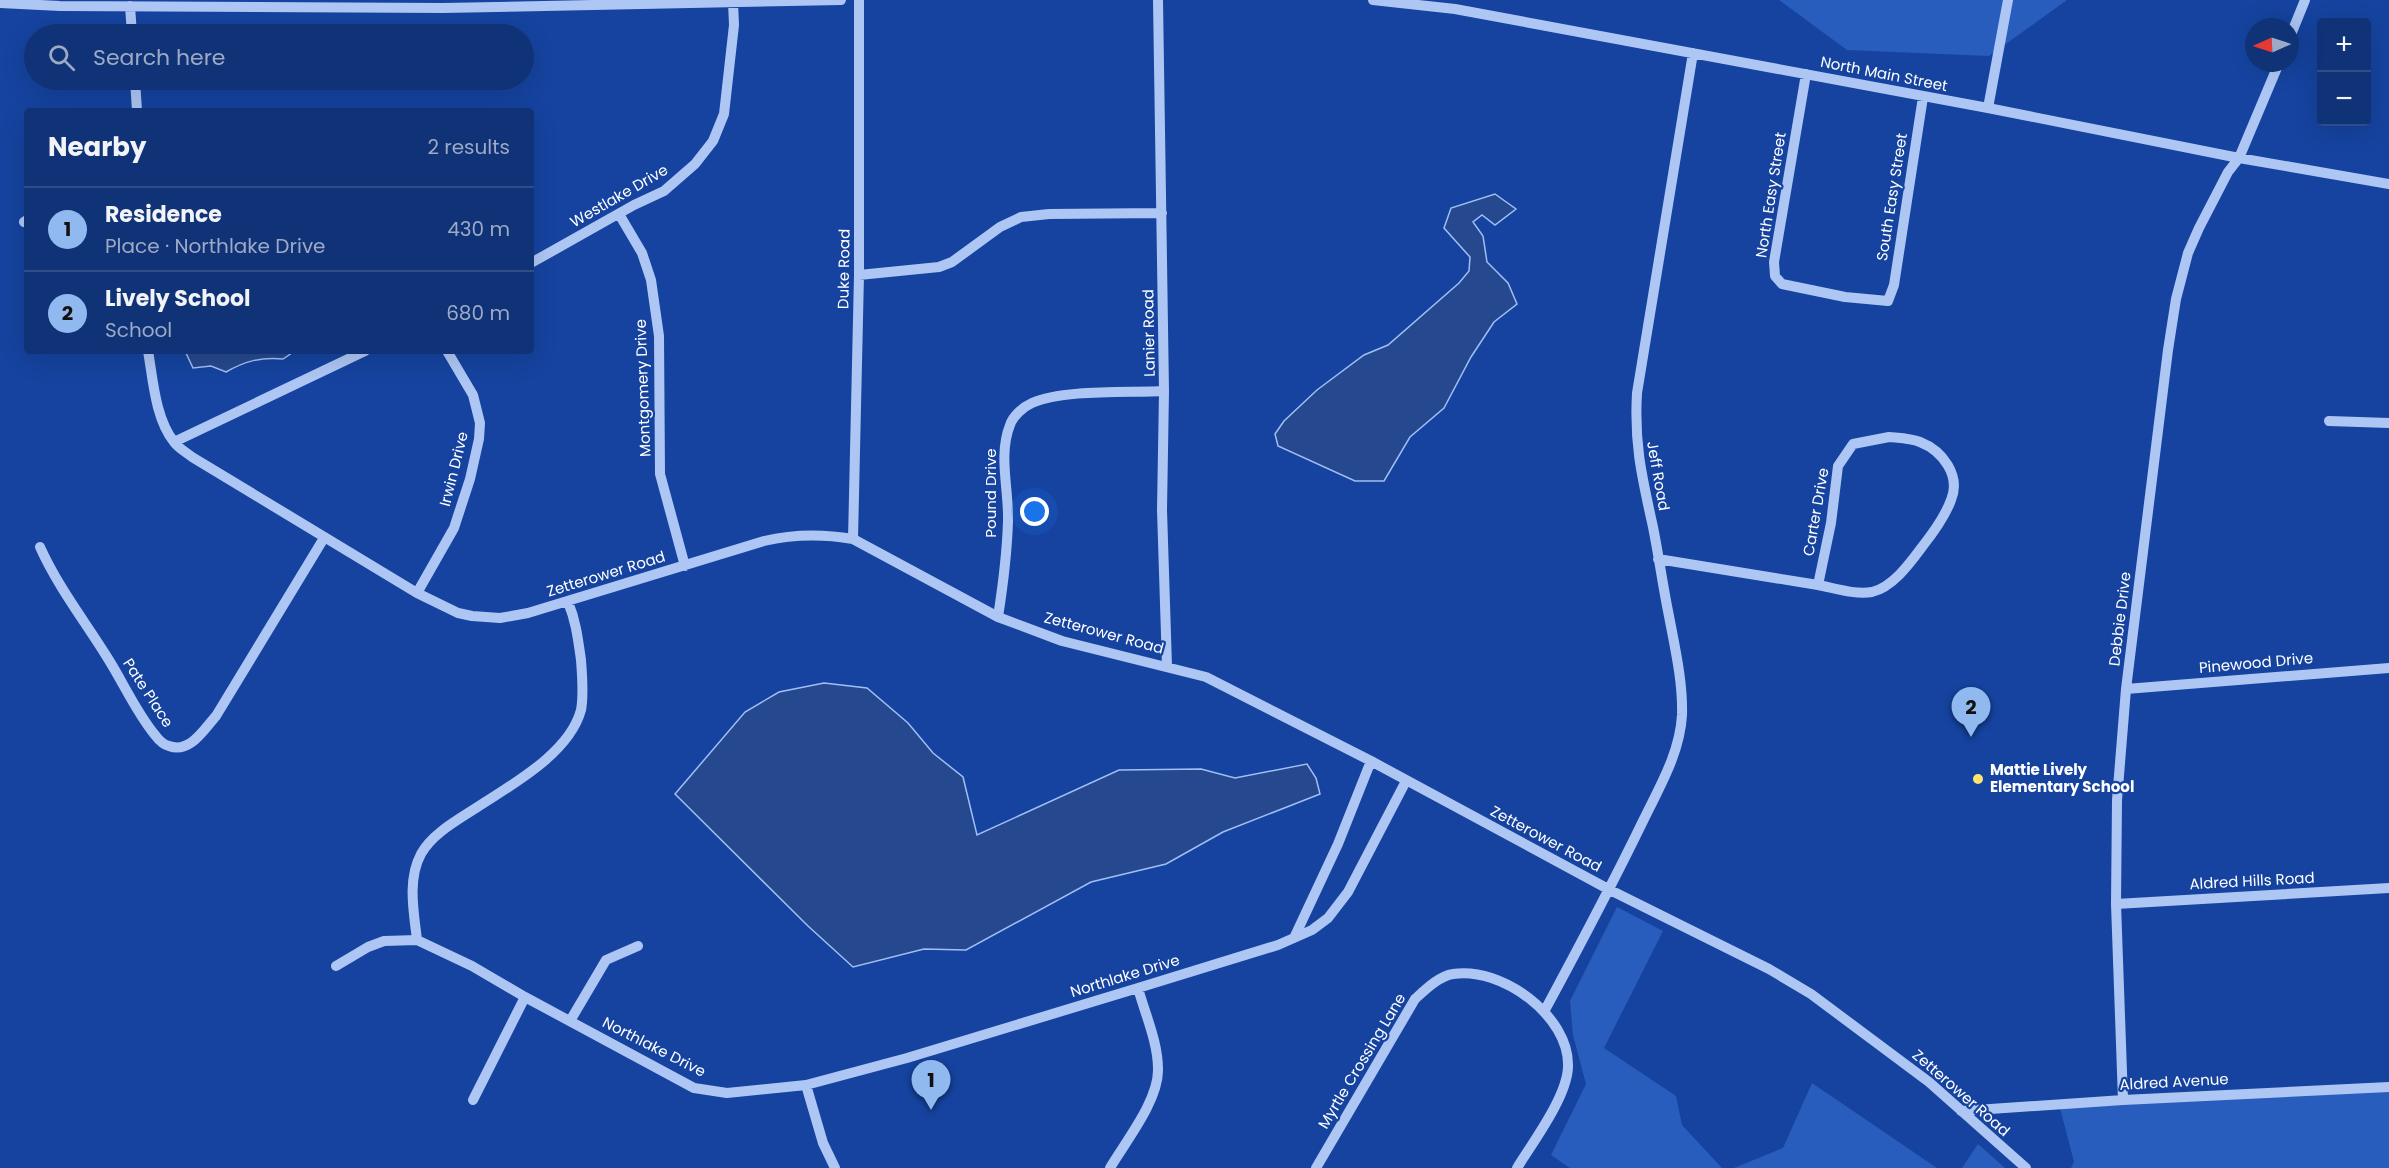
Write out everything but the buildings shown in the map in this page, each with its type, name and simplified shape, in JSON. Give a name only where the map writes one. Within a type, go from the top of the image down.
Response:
[{"type":"street","points":[[0,3],[443,8],[841,0]]},
{"type":"street","name":"Duke Road","points":[[853,539],[859,275],[859,0]]},
{"type":"street","name":"Lanier Road","points":[[1158,0],[1164,391],[1162,510],[1167,666]]},
{"type":"street","name":"North Main Street","points":[[1373,0],[1455,5],[2239,158],[2389,184]]},
{"type":"street","points":[[1988,108],[2008,0]]},
{"type":"street","points":[[2298,18],[2306,0]]},
{"type":"street","name":"Westlake Drive","points":[[534,261],[675,183],[695,164],[713,141],[724,114],[734,25],[733,2]]},
{"type":"street","points":[[130,6],[131,24]]},
{"type":"street","name":"Jeff Road","points":[[1545,1010],[1610,890],[1674,754],[1682,723],[1682,697],[1677,663],[1638,460],[1635,426],[1637,393],[1693,53]]},
{"type":"street","name":"Debbie Drive","points":[[2123,1100],[2116,904],[2117,800],[2126,689],[2149,494],[2176,299],[2188,253],[2228,172],[2239,158],[2275,72]]},
{"type":"street","name":"North Easy Street","points":[[1806,74],[1774,262],[1775,276],[1782,284],[1845,297],[1888,301]]},
{"type":"street","points":[[136,90],[137,108]]},
{"type":"street","name":"South Easy Street","points":[[1888,301],[1894,285],[1923,97]]},
{"type":"street","name":"Montgomery Drive","points":[[619,213],[642,253],[651,280],[658,336],[660,474],[685,566]]},
{"type":"street","points":[[859,275],[939,267],[952,262],[1000,227],[1021,217],[1049,214],[1162,213]]},
{"type":"street","name":"Zetterower Road","points":[[149,354],[158,403],[164,423],[174,442],[192,457],[324,538],[417,593],[458,613],[486,618],[528,613],[778,538],[806,535],[853,539],[998,618],[1062,641],[1206,676],[1371,761],[1610,890],[1769,969],[1811,994],[1929,1082],[2026,1168]]},
{"type":"street","points":[[174,442],[359,354]]},
{"type":"street","name":"Irwin Drive","points":[[417,593],[454,528],[470,479],[479,439],[480,423],[472,395],[449,354]]},
{"type":"street","name":"Pound Drive","points":[[998,618],[1005,568],[1008,521],[1004,451],[1010,423],[1030,404],[1057,396],[1164,391]]},
{"type":"street","points":[[2329,421],[2389,423]]},
{"type":"street","name":"Carter Drive","points":[[1658,560],[1818,585],[1871,592],[1884,587],[1895,578],[1931,535],[1952,499],[1954,484],[1951,471],[1944,459],[1921,442],[1908,439],[1875,438],[1853,444],[1838,466],[1831,523],[1818,585]]},
{"type":"street","name":"Pate Place","points":[[40,547],[52,574],[107,657],[148,726],[157,738],[169,746],[182,748],[195,740],[216,716],[324,538]]},
{"type":"street","points":[[336,966],[368,947],[384,941],[417,940],[413,879],[419,857],[428,842],[457,820],[529,774],[573,728],[581,709],[582,676],[576,620],[568,602]]},
{"type":"street","name":"Pinewood Drive","points":[[2126,689],[2389,668]]},
{"type":"street","points":[[1294,938],[1338,844],[1371,761]]},
{"type":"street","name":"Northlake Drive","points":[[417,940],[472,966],[694,1088],[727,1093],[806,1085],[907,1058],[1138,988],[1278,945],[1312,930],[1328,918],[1348,892],[1407,781]]},
{"type":"street","name":"Aldred Hills Road","points":[[2116,904],[2389,888]]},
{"type":"street","points":[[570,1021],[606,960],[638,946]]},
{"type":"street","name":"Myrtle Crossing Lane","points":[[1316,1168],[1415,999],[1434,983],[1451,974],[1481,975],[1502,981],[1545,1010],[1562,1038],[1568,1066],[1563,1090],[1517,1168]]},
{"type":"street","points":[[1110,1168],[1144,1112],[1157,1083],[1157,1054],[1138,988]]},
{"type":"street","points":[[473,1100],[525,997]]},
{"type":"street","points":[[806,1085],[823,1143],[835,1168]]},
{"type":"street","name":"Aldred Avenue","points":[[1961,1111],[2123,1100],[2389,1087]]},
{"type":"shaded area","points":[[1779,0],[2067,0],[1989,56],[1847,50]]},
{"type":"shaded area","points":[[1495,194],[1516,209],[1495,225],[1482,215],[1473,222],[1483,236],[1487,262],[1508,283],[1517,304],[1494,322],[1471,357],[1444,408],[1410,437],[1384,481],[1355,481],[1278,446],[1275,434],[1284,421],[1317,390],[1364,355],[1388,345],[1459,283],[1469,271],[1470,257],[1444,228],[1451,208]]},
{"type":"shaded area","points":[[186,354],[290,354],[283,359],[253,361],[226,372],[211,366],[193,368]]},
{"type":"shaded area","points":[[824,683],[867,688],[908,723],[933,753],[963,777],[977,835],[1119,770],[1201,769],[1235,778],[1307,764],[1316,778],[1320,794],[1223,832],[1166,864],[1091,882],[966,950],[924,949],[853,967],[808,926],[675,794],[745,712],[779,692]]},
{"type":"shaded area","points":[[1617,907],[1663,931],[1604,1048],[1676,1096],[1682,1125],[1722,1168],[1570,1168],[1551,1155],[1586,1084],[1573,1035],[1570,1001]]},
{"type":"shaded area","points":[[1812,1083],[1937,1168],[1734,1168],[1783,1148]]},
{"type":"shaded area","points":[[2389,1090],[2389,1168],[2071,1168],[2074,1162],[2060,1108]]},
{"type":"shaded area","points":[[1978,1144],[2005,1168],[1962,1168]]},
{"type":"place","name":"Lively School","points":[[1971,737]]},
{"type":"place","name":"Mattie Lively Elementary School","points":[[1978,779]]},
{"type":"place","name":"Residence","points":[[931,1110]]}]
